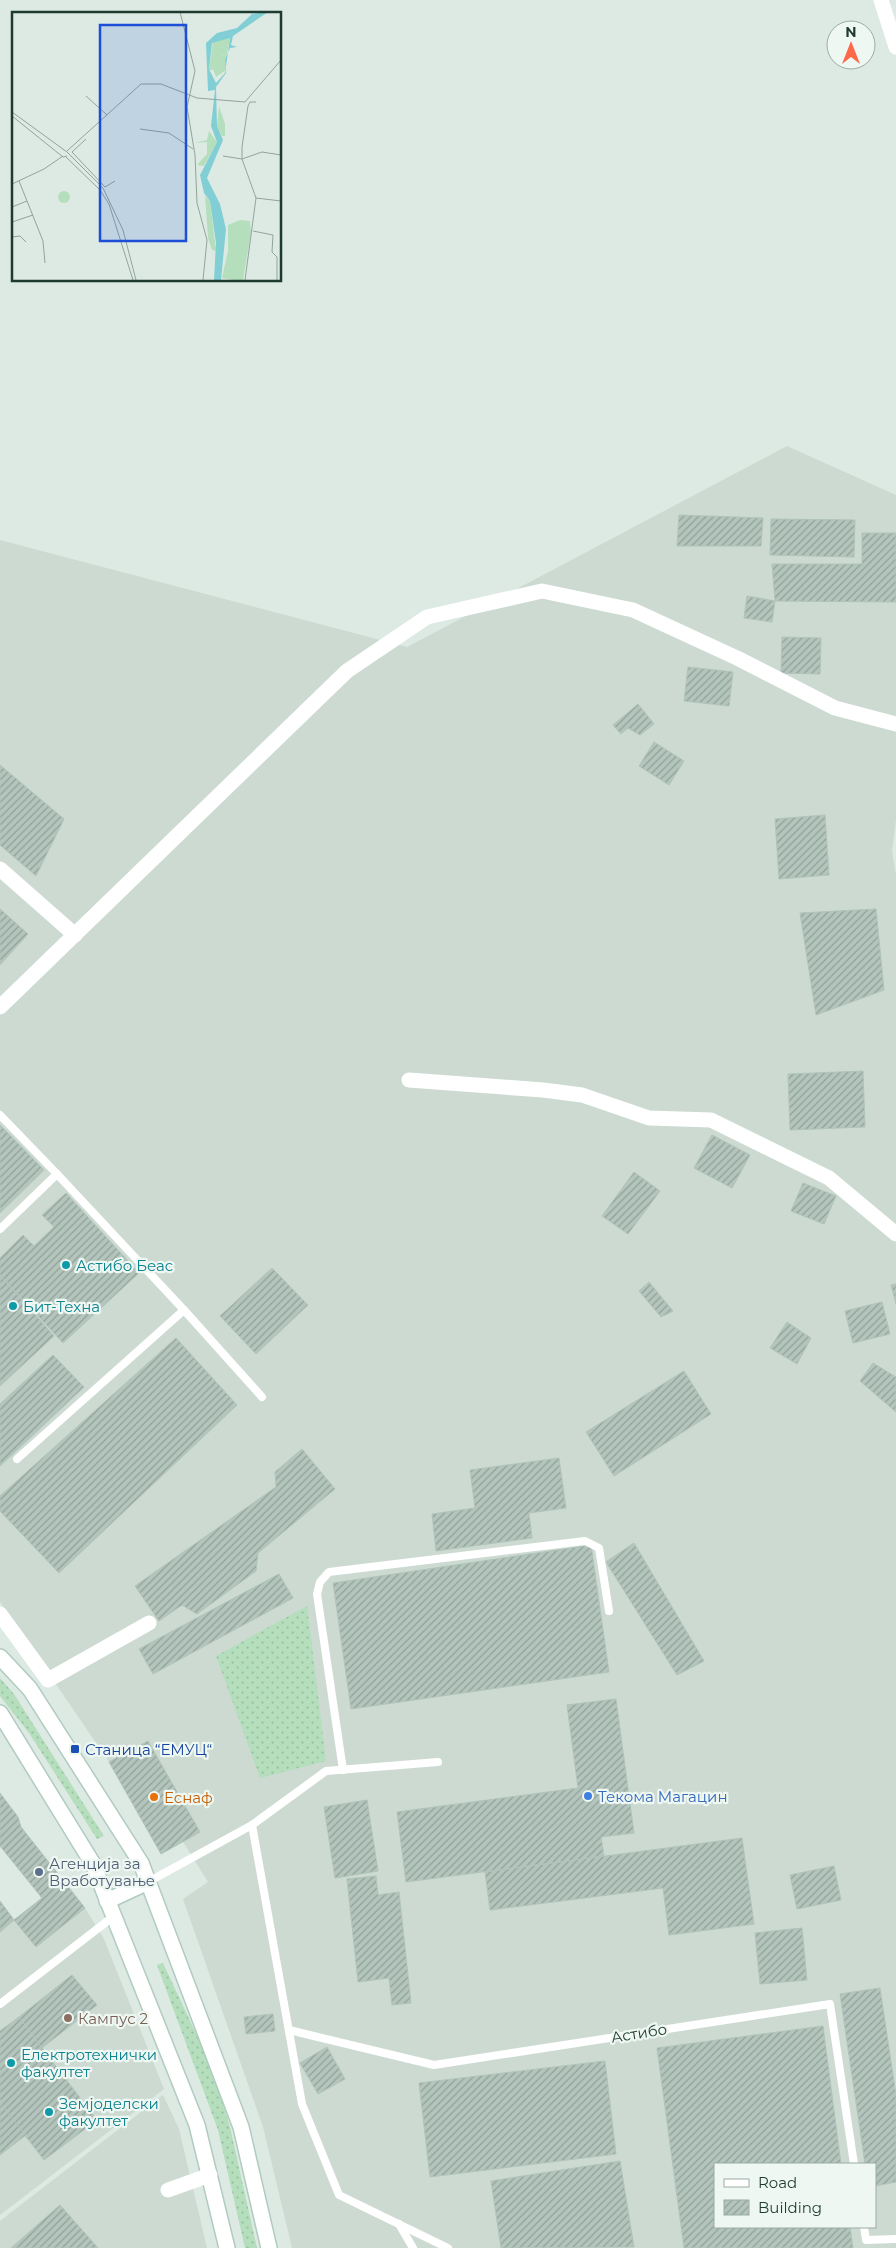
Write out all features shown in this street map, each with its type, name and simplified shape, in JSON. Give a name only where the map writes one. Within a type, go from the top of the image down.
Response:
[{"type":"street","points":[[881,0],[896,47]]},
{"type":"street","points":[[0,1007],[347,671],[427,617],[542,590],[633,610],[738,658],[835,708],[896,724]]},
{"type":"street","points":[[0,869],[75,935]]},
{"type":"street","points":[[409,1080],[543,1090],[582,1095],[649,1118],[710,1120],[829,1178],[896,1234]]},
{"type":"street","points":[[0,1614],[48,1680],[149,1623]]},
{"type":"street","points":[[0,1657],[30,1690],[141,1863],[241,2126],[269,2248]]},
{"type":"street","points":[[0,1713],[93,1864],[198,2125],[227,2248]]},
{"type":"street","points":[[107,1901],[148,1882]]},
{"type":"street","points":[[168,2190],[210,2175]]},
{"type":"lane","points":[[0,1115],[184,1310],[262,1397]]},
{"type":"lane","points":[[0,1229],[57,1174]]},
{"type":"lane","points":[[17,1459],[184,1310]]},
{"type":"lane","points":[[343,1770],[317,1594],[320,1582],[329,1572],[586,1541],[599,1548],[609,1611]]},
{"type":"lane","points":[[148,1882],[252,1825],[326,1771],[438,1762]]},
{"type":"lane","points":[[252,1825],[302,2104],[338,2195],[448,2248]]},
{"type":"lane","points":[[0,2004],[114,1916]]},
{"type":"lane","name":"Астибо","points":[[289,2030],[434,2065],[830,2004],[854,2163]]},
{"type":"lane","points":[[399,2224],[413,2248]]},
{"type":"lane","points":[[864,2228],[866,2240],[896,2239]]},
{"type":"shaded area","points":[[787,446],[896,495],[896,820],[892,851],[896,875],[896,2248],[292,2248],[263,2127],[183,1899],[208,1882],[183,1842],[161,1854],[109,1762],[0,1602],[0,540],[407,647]]},
{"type":"shaded area","name":"Кампус 2","points":[[0,1901],[36,1947],[85,1908],[104,1939],[164,2089],[0,2215]]},
{"type":"shaded area","points":[[163,2095],[179,2129],[207,2248],[0,2248],[0,2221]]},
{"type":"green space","points":[[307,1606],[326,1761],[260,1778],[216,1656]]},
{"type":"green space","points":[[0,1678],[14,1694],[104,1836],[97,1839],[29,1733],[0,1696]]},
{"type":"green space","points":[[163,1963],[213,2070],[230,2127],[257,2248],[245,2248],[218,2130],[157,1965]]},
{"type":"building","points":[[679,515],[763,518],[761,546],[677,546]]},
{"type":"building","points":[[771,519],[855,520],[854,557],[770,555]]},
{"type":"building","points":[[862,533],[896,533],[896,602],[775,601],[772,564],[862,564]]},
{"type":"building","points":[[747,596],[775,601],[772,622],[744,618]]},
{"type":"building","points":[[782,637],[821,638],[820,674],[781,673]]},
{"type":"building","points":[[688,667],[733,672],[729,706],[684,701]]},
{"type":"building","points":[[638,704],[654,724],[640,735],[628,728],[621,734],[613,725]]},
{"type":"building","points":[[654,742],[684,761],[669,785],[639,766]]},
{"type":"building","points":[[0,765],[64,819],[36,876],[0,845]]},
{"type":"building","points":[[825,815],[829,875],[779,879],[775,819]]},
{"type":"building","points":[[0,909],[28,934],[0,965]]},
{"type":"building","points":[[876,909],[884,990],[816,1015],[800,913]]},
{"type":"building","points":[[863,1071],[865,1127],[790,1130],[788,1074]]},
{"type":"building","points":[[0,1125],[44,1170],[0,1213]]},
{"type":"building","points":[[712,1135],[750,1155],[732,1188],[694,1168]]},
{"type":"building","points":[[634,1172],[660,1191],[628,1234],[602,1216]]},
{"type":"building","points":[[803,1183],[836,1196],[824,1224],[791,1211]]},
{"type":"building","name":"Астибо Беас","points":[[66,1193],[139,1273],[63,1343],[0,1275],[0,1258],[23,1235],[34,1246],[54,1227],[42,1215]]},
{"type":"building","points":[[272,1268],[308,1305],[256,1354],[220,1316]]},
{"type":"building","name":"Бит-Техна","points":[[0,1275],[54,1336],[0,1386]]},
{"type":"building","points":[[649,1282],[673,1311],[661,1317],[639,1291]]},
{"type":"building","points":[[896,1284],[896,1304],[891,1285]]},
{"type":"building","points":[[882,1302],[890,1334],[853,1343],[845,1311]]},
{"type":"building","points":[[787,1322],[811,1338],[797,1364],[770,1348]]},
{"type":"building","points":[[176,1338],[237,1405],[59,1573],[0,1511],[0,1496]]},
{"type":"building","points":[[53,1355],[84,1387],[0,1466],[0,1404]]},
{"type":"building","points":[[873,1363],[896,1377],[896,1412],[860,1381]]},
{"type":"building","points":[[684,1371],[711,1414],[614,1476],[586,1432]]},
{"type":"building","points":[[302,1449],[335,1489],[258,1553],[256,1571],[197,1614],[182,1605],[159,1621],[135,1586],[276,1487],[275,1472]]},
{"type":"building","points":[[559,1458],[566,1508],[529,1513],[532,1538],[436,1551],[432,1514],[475,1508],[470,1470]]},
{"type":"building","points":[[634,1543],[704,1661],[677,1675],[606,1562]]},
{"type":"building","points":[[591,1545],[609,1672],[351,1709],[333,1583]]},
{"type":"building","points":[[279,1574],[293,1598],[153,1674],[139,1649]]},
{"type":"building","points":[[616,1699],[634,1833],[601,1837],[604,1856],[406,1882],[397,1812],[578,1788],[567,1705]]},
{"type":"building","name":"Еснаф","points":[[148,1741],[200,1832],[161,1854],[109,1762]]},
{"type":"building","name":"Агенција за Вработување","points":[[0,1793],[18,1817],[21,1827],[85,1908],[36,1947],[14,1920],[42,1898],[0,1846]]},
{"type":"building","points":[[367,1800],[378,1871],[335,1878],[324,1807]]},
{"type":"building","points":[[742,1838],[754,1924],[669,1935],[663,1888],[490,1910],[485,1872]]},
{"type":"building","points":[[834,1866],[841,1900],[797,1909],[790,1875]]},
{"type":"building","points":[[376,1876],[378,1895],[399,1892],[411,2003],[392,2005],[389,1978],[358,1982],[347,1879]]},
{"type":"building","points":[[0,1901],[14,1920],[0,1932]]},
{"type":"building","points":[[802,1928],[807,1980],[760,1984],[755,1933]]},
{"type":"building","points":[[72,1975],[97,2005],[42,2048],[19,2017]]},
{"type":"building","points":[[880,1988],[896,2095],[896,2182],[876,2186],[876,2163],[865,2163],[840,1994]]},
{"type":"building","points":[[273,2014],[275,2031],[246,2034],[244,2017]]},
{"type":"building","name":"Електротехнички факултет","points":[[19,2017],[42,2048],[0,2079],[0,2031]]},
{"type":"building","points":[[823,2026],[841,2163],[714,2163],[714,2228],[850,2228],[853,2248],[684,2248],[657,2048]]},
{"type":"building","points":[[327,2047],[345,2079],[318,2094],[300,2063]]},
{"type":"building","name":"Земјоделски факултет","points":[[42,2048],[97,2120],[44,2160],[0,2103],[0,2079]]},
{"type":"building","points":[[605,2061],[616,2154],[430,2177],[419,2083]]},
{"type":"building","points":[[0,2103],[26,2135],[0,2155]]},
{"type":"building","points":[[620,2161],[634,2247],[501,2248],[491,2181]]},
{"type":"building","points":[[60,2205],[98,2248],[11,2248]]},
{"type":"place","name":"Астибо Беас","points":[[66,1265]]},
{"type":"place","name":"Бит-Техна","points":[[13,1306]]},
{"type":"place","name":"Станица “ЕМУЦ“","points":[[75,1749]]},
{"type":"place","name":"Текома Магацин","points":[[588,1796]]},
{"type":"place","name":"Еснаф","points":[[154,1797]]},
{"type":"place","name":"Агенција за Вработување","points":[[39,1872]]},
{"type":"place","name":"Кампус 2","points":[[68,2018]]},
{"type":"place","name":"Електротехнички факултет","points":[[11,2063]]},
{"type":"place","name":"Земјоделски факултет","points":[[49,2112]]}]
